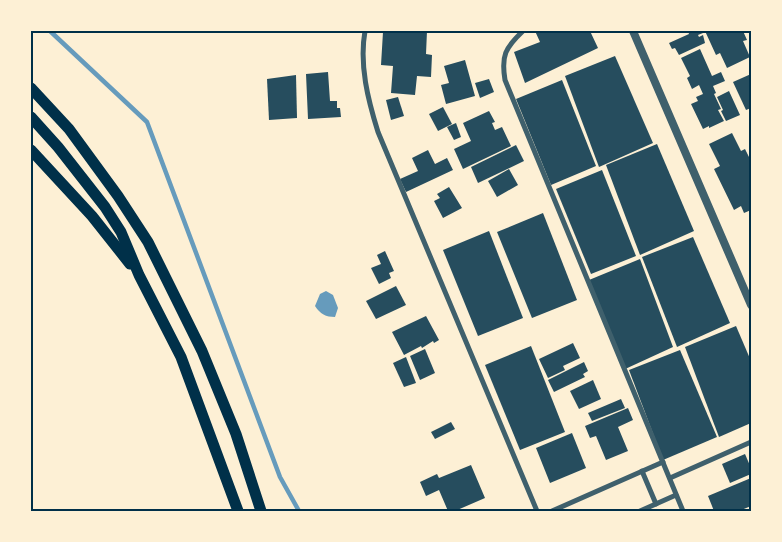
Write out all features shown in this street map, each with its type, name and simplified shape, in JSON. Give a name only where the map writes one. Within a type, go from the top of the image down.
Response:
[{"type":"highway","points":[[31,88],[69,129],[118,196],[148,242],[202,351],[236,434],[261,511]]},
{"type":"highway","points":[[31,117],[58,147],[105,207],[121,232],[139,276],[182,357],[238,511]]},
{"type":"highway","points":[[31,150],[92,216],[139,276]]},
{"type":"street","points":[[365,31],[364,68],[368,97],[378,132],[537,511]]},
{"type":"street","points":[[523,31],[507,49],[502,64],[504,80],[684,511]]},
{"type":"street","points":[[633,31],[751,305]]},
{"type":"street","points":[[670,478],[751,442]]},
{"type":"street","points":[[552,511],[663,462]]},
{"type":"street","points":[[642,471],[656,504]]},
{"type":"street","points":[[640,511],[676,495]]},
{"type":"water","points":[[326,291],[333,295],[338,308],[335,317],[324,314],[315,306],[320,294]]},
{"type":"building","points":[[395,31],[427,31],[426,54],[432,55],[431,77],[417,76],[415,95],[391,93],[393,66],[381,65],[383,32],[395,33]]},
{"type":"building","points":[[535,31],[590,31],[598,48],[525,83],[514,52],[540,42]]},
{"type":"building","points":[[688,31],[702,31],[703,33],[698,35],[699,37],[703,35],[705,43],[679,55],[675,48],[672,49],[669,43],[689,34]]},
{"type":"building","points":[[705,31],[743,31],[747,40],[743,41],[750,57],[727,68],[720,53],[716,55]]},
{"type":"building","points":[[700,49],[712,76],[721,72],[725,81],[713,86],[716,93],[714,94],[721,109],[718,110],[724,121],[703,129],[691,104],[698,101],[696,97],[703,94],[699,85],[692,89],[687,78],[690,76],[681,58]]},
{"type":"building","points":[[615,56],[653,143],[599,167],[565,76]]},
{"type":"building","points":[[465,60],[475,96],[446,104],[441,85],[449,83],[444,66]]},
{"type":"building","points":[[328,72],[330,101],[337,101],[337,108],[340,108],[341,117],[308,119],[306,74]]},
{"type":"building","points":[[751,74],[751,108],[746,110],[733,82]]},
{"type":"building","points":[[296,75],[297,118],[269,120],[267,79]]},
{"type":"building","points":[[489,79],[494,92],[480,98],[475,83]]},
{"type":"building","points":[[562,80],[596,166],[551,185],[516,99]]},
{"type":"building","points":[[729,91],[740,115],[726,121],[717,97]]},
{"type":"building","points":[[398,97],[404,116],[391,120],[386,100]]},
{"type":"building","points":[[443,107],[452,124],[438,131],[429,114]]},
{"type":"building","points":[[489,111],[495,122],[492,123],[495,130],[502,127],[511,146],[463,169],[454,149],[471,141],[463,123]]},
{"type":"building","points":[[456,123],[461,137],[454,140],[447,127]]},
{"type":"building","points":[[732,133],[741,151],[745,149],[751,161],[751,210],[744,213],[741,206],[734,210],[714,169],[720,166],[709,144]]},
{"type":"building","points":[[657,144],[694,231],[640,255],[606,165]]},
{"type":"building","points":[[516,145],[524,161],[478,183],[471,167]]},
{"type":"building","points":[[428,150],[435,164],[447,158],[453,170],[406,192],[400,179],[418,171],[412,158]]},
{"type":"building","points":[[509,169],[518,185],[497,197],[488,181]]},
{"type":"building","points":[[602,170],[636,256],[591,274],[556,189]]},
{"type":"building","points":[[449,187],[462,208],[443,218],[434,201],[440,198],[437,194]]},
{"type":"building","points":[[543,213],[577,300],[532,318],[497,232]]},
{"type":"building","points":[[489,231],[523,318],[478,336],[443,250]]},
{"type":"building","points":[[693,237],[730,323],[677,347],[642,257]]},
{"type":"building","points":[[385,251],[394,271],[389,273],[391,278],[379,284],[371,268],[381,264],[377,255]]},
{"type":"building","points":[[640,259],[673,347],[623,370],[589,280]]},
{"type":"building","points":[[396,286],[406,305],[376,319],[366,301]]},
{"type":"building","points":[[426,316],[439,340],[434,343],[433,341],[422,348],[421,346],[404,355],[392,332]]},
{"type":"building","points":[[736,326],[751,361],[751,423],[719,437],[685,347]]},
{"type":"building","points":[[573,343],[580,358],[563,366],[565,370],[548,378],[539,359]]},
{"type":"building","points":[[531,346],[565,432],[520,450],[485,365]]},
{"type":"building","points":[[425,349],[435,373],[420,380],[410,356]]},
{"type":"building","points":[[680,350],[717,437],[663,460],[629,370]]},
{"type":"building","points":[[406,357],[416,383],[404,387],[393,363]]},
{"type":"building","points":[[584,362],[588,371],[583,374],[585,377],[554,392],[548,380]]},
{"type":"building","points":[[593,380],[601,399],[579,409],[570,391]]},
{"type":"building","points":[[621,399],[625,408],[592,421],[588,413]]},
{"type":"building","points":[[628,408],[633,420],[618,427],[628,451],[606,460],[596,436],[590,438],[585,426]]},
{"type":"building","points":[[451,422],[455,429],[435,439],[431,432]]},
{"type":"building","points":[[572,433],[586,468],[550,483],[536,448]]},
{"type":"building","points":[[745,454],[751,468],[751,474],[730,483],[722,464]]},
{"type":"building","points":[[471,465],[485,498],[455,511],[448,511],[439,490],[426,496],[420,482],[437,474],[439,478]]},
{"type":"building","points":[[751,478],[751,506],[739,511],[714,511],[708,496]]},
{"type":"waterway","points":[[50,31],[147,122],[280,477],[299,511]]}]
